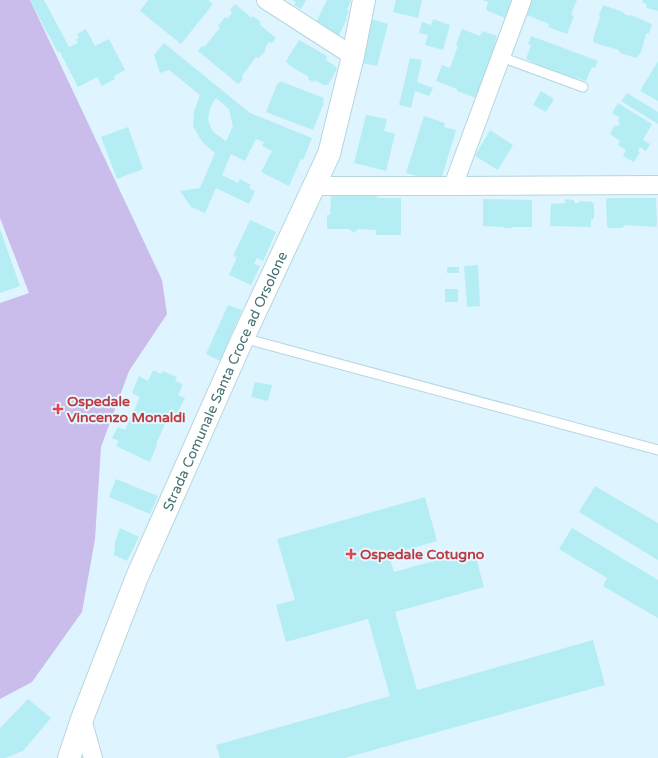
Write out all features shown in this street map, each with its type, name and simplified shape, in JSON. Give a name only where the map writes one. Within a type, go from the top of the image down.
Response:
[{"type":"street","points":[[266,0],[353,56]]},
{"type":"street","name":"Strada Comunale Santa Croce ad Orsolone","points":[[71,757],[82,719],[137,578],[243,338],[329,154],[353,56],[364,0]]},
{"type":"street","points":[[453,186],[522,0]]},
{"type":"street","points":[[315,186],[658,184]]},
{"type":"street","points":[[82,719],[93,758]]},
{"type":"lane","points":[[501,57],[583,87]]},
{"type":"lane","points":[[243,338],[658,450]]},
{"type":"shaded area","name":"Ospedale Vincenzo Monaldi","points":[[0,0],[30,0],[162,280],[167,314],[129,371],[101,447],[95,539],[82,612],[32,682],[0,699],[0,303],[29,293],[0,218]]},
{"type":"building","points":[[30,0],[44,0],[69,47],[78,43],[76,39],[79,38],[77,34],[86,29],[95,46],[109,39],[125,70],[114,76],[115,79],[102,86],[97,77],[78,87]]},
{"type":"building","points":[[148,0],[208,0],[213,4],[181,44],[140,11]]},
{"type":"building","points":[[292,0],[306,0],[301,9],[294,5],[296,2]]},
{"type":"building","points":[[327,0],[351,0],[347,10],[349,11],[346,17],[347,18],[339,35],[322,27],[323,25],[316,22]]},
{"type":"building","points":[[396,0],[422,0],[418,18],[393,12]]},
{"type":"building","points":[[483,0],[516,0],[514,6],[510,5],[505,18],[486,10],[488,2]]},
{"type":"building","points":[[530,0],[577,0],[571,15],[574,16],[567,34],[548,27],[549,24],[524,14]]},
{"type":"building","points":[[643,0],[658,0],[658,11],[647,8],[646,4],[642,2]]},
{"type":"building","points":[[235,4],[252,18],[253,16],[261,22],[259,24],[276,38],[272,43],[269,42],[265,48],[266,50],[259,58],[256,57],[242,76],[243,79],[238,84],[198,51],[202,46],[204,47],[220,28],[218,26],[225,17],[228,18],[232,13],[230,10]]},
{"type":"building","points":[[603,5],[652,24],[649,33],[646,34],[641,52],[636,58],[620,53],[619,50],[594,43],[593,39]]},
{"type":"building","points":[[368,18],[388,24],[377,66],[358,62]]},
{"type":"building","points":[[433,19],[450,25],[443,50],[425,45],[428,35],[419,33],[422,22],[431,25]]},
{"type":"building","points":[[462,29],[480,36],[482,31],[497,36],[496,44],[476,98],[436,81],[442,65],[450,68]]},
{"type":"building","points":[[531,36],[598,61],[595,68],[592,67],[586,81],[577,78],[576,81],[534,66],[535,63],[526,59],[531,45],[528,44]]},
{"type":"building","points":[[299,40],[327,56],[326,60],[337,69],[328,85],[324,85],[314,80],[313,82],[308,79],[309,77],[290,66],[286,61]]},
{"type":"building","points":[[164,43],[250,113],[312,138],[303,160],[301,159],[289,186],[261,172],[272,151],[262,146],[264,142],[256,139],[245,161],[231,154],[222,175],[238,183],[240,179],[251,185],[249,188],[255,191],[249,204],[216,188],[205,213],[191,207],[180,191],[200,188],[215,153],[202,142],[193,126],[194,111],[200,95],[169,70],[160,73],[154,55]],"holes":[[[216,98],[229,109],[233,126],[226,141],[212,130],[208,118],[210,108]]]},
{"type":"building","points":[[410,58],[422,60],[417,82],[433,88],[429,96],[415,91],[411,108],[399,105]]},
{"type":"building","points":[[658,61],[658,101],[640,91]]},
{"type":"building","points":[[280,81],[324,98],[324,103],[313,130],[266,112],[277,84]]},
{"type":"building","points":[[541,91],[554,99],[546,112],[533,105]]},
{"type":"building","points":[[627,93],[658,112],[658,124],[621,101]]},
{"type":"building","points":[[618,103],[652,124],[643,140],[650,144],[646,151],[640,147],[638,151],[640,152],[634,162],[623,156],[626,150],[618,145],[620,141],[610,134],[615,125],[618,126],[620,123],[618,121],[620,118],[612,113]]},
{"type":"building","points":[[366,115],[387,119],[384,131],[395,134],[386,171],[354,163]]},
{"type":"building","points":[[424,116],[445,123],[444,127],[456,130],[441,180],[429,176],[428,179],[406,173]]},
{"type":"building","points":[[128,127],[143,169],[117,179],[101,137]]},
{"type":"building","points":[[490,130],[513,145],[498,170],[475,156]]},
{"type":"building","points":[[331,195],[377,195],[377,198],[401,198],[401,235],[376,235],[376,230],[358,229],[354,233],[349,229],[327,229],[327,215],[330,215]]},
{"type":"building","points":[[607,198],[656,198],[656,227],[625,225],[622,228],[609,228],[607,226]]},
{"type":"building","points":[[483,199],[532,200],[532,227],[504,228],[483,226]]},
{"type":"building","points":[[565,199],[574,200],[574,203],[579,203],[579,201],[594,203],[594,219],[591,219],[591,227],[550,226],[551,204],[565,203]]},
{"type":"building","points":[[250,220],[276,232],[263,261],[257,258],[254,264],[260,266],[251,285],[229,275],[237,257],[233,256]]},
{"type":"building","points":[[0,229],[20,286],[0,293]]},
{"type":"building","points":[[478,265],[480,306],[467,307],[464,266]]},
{"type":"building","points":[[447,267],[459,267],[459,273],[447,273]]},
{"type":"building","points":[[445,289],[458,289],[458,302],[445,302]]},
{"type":"building","points":[[228,305],[242,310],[220,361],[206,354]]},
{"type":"building","points":[[153,370],[161,374],[163,371],[177,377],[175,381],[183,384],[178,395],[185,398],[177,414],[171,411],[156,444],[157,445],[150,462],[116,446],[119,441],[112,438],[118,427],[125,430],[140,397],[132,393],[139,376],[148,381]]},
{"type":"building","points":[[255,382],[272,385],[268,401],[251,397]]},
{"type":"building","points":[[116,479],[158,496],[150,514],[109,497]]},
{"type":"building","points":[[595,486],[658,523],[658,560],[579,512]]},
{"type":"building","points":[[425,497],[437,541],[389,555],[394,572],[474,550],[484,587],[395,612],[417,690],[593,640],[605,685],[345,758],[220,758],[216,745],[390,696],[368,619],[286,642],[276,605],[295,600],[277,539]]},
{"type":"building","points":[[120,528],[139,537],[127,561],[114,555],[115,542]]},
{"type":"building","points":[[572,528],[658,580],[658,618],[603,586],[607,578],[559,549]]},
{"type":"building","points":[[28,699],[51,718],[23,751],[5,758],[0,758],[0,728]]},
{"type":"place","name":"Ospedale Vincenzo Monaldi","points":[[58,409]]},
{"type":"place","name":"Ospedale Cotugno","points":[[351,554]]}]
